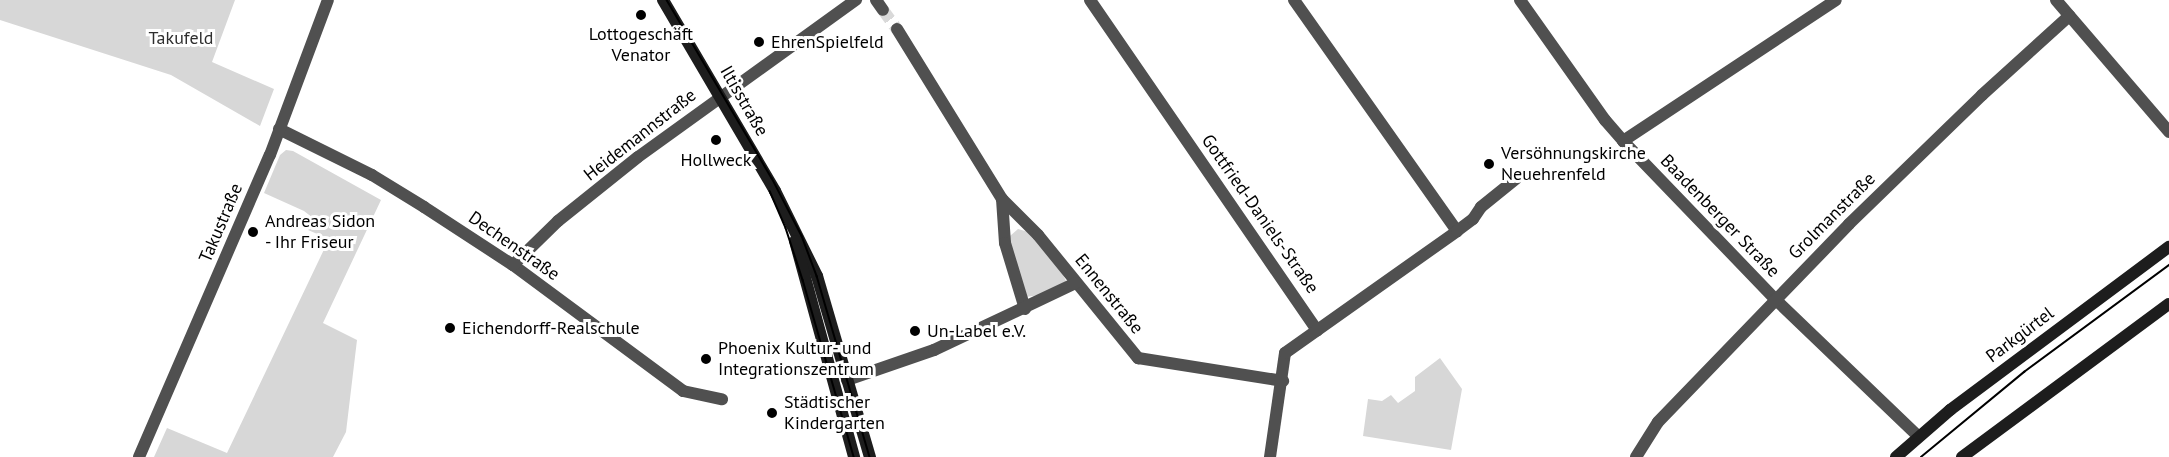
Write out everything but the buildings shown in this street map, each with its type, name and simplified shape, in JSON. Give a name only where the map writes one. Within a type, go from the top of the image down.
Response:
[{"type":"street","name":"Takustraße","points":[[139,457],[279,129],[328,0]]},
{"type":"street","name":"Iltisstraße","points":[[663,0],[721,96],[817,276],[870,457]]},
{"type":"street","name":"Heidemannstraße","points":[[513,265],[558,221],[721,96],[855,0]]},
{"type":"street","name":"Gottfried-Daniels-Straße","points":[[1090,0],[1317,330]]},
{"type":"street","points":[[1294,0],[1457,231]]},
{"type":"street","name":"Baadenberger Straße","points":[[1520,0],[1605,120],[1623,141],[1775,299],[1918,436]]},
{"type":"street","points":[[1623,141],[1816,5],[1836,0]]},
{"type":"street","points":[[2056,0],[2169,132]]},
{"type":"street","name":"Grolmanstraße","points":[[1636,457],[1658,422],[1775,299],[1921,152],[2069,16]]},
{"type":"street","name":"Ennenstraße","points":[[897,29],[1002,199],[1038,235],[1137,358],[1283,381]]},
{"type":"street","name":"Dechenstraße","points":[[279,129],[372,176],[513,265],[683,391],[722,399]]},
{"type":"street","points":[[1270,457],[1286,353],[1473,219],[1481,207],[1517,178]]},
{"type":"street","name":"Ennenstraße","points":[[1002,199],[1005,243],[1025,309]]},
{"type":"street","name":"Iltisstraße","points":[[790,222],[803,280],[854,457]]},
{"type":"street","name":"Parkgürtel","points":[[1896,457],[1950,410],[2169,247]]},
{"type":"street","points":[[847,380],[934,351],[1077,283]]},
{"type":"street","points":[[1962,457],[2169,304]]},
{"type":"green space","name":"Takufeld","points":[[0,0],[235,0],[212,62],[274,89],[260,126],[171,75],[0,20]]},
{"type":"green space","points":[[286,150],[293,151],[381,200],[323,323],[357,340],[346,432],[333,457],[154,457],[167,428],[227,453],[329,239],[308,230],[313,218],[304,211],[264,193],[280,155]]},
{"type":"green space","points":[[1018,229],[1032,233],[1066,281],[1046,294],[1026,297],[1009,243],[1010,236]]},
{"type":"green space","points":[[1440,358],[1462,389],[1451,450],[1363,436],[1368,399],[1382,401],[1391,395],[1398,403],[1415,391],[1415,377]]},
{"type":"tunnel","points":[[883,10],[897,29]]},
{"type":"tram line","points":[[667,0],[772,178],[802,236],[817,276],[870,457]]},
{"type":"tram line","points":[[770,191],[786,228],[803,280],[854,457]]},
{"type":"tram line","points":[[1921,457],[2024,372],[2169,265]]},
{"type":"place","name":"Lottogeschäft Venator","points":[[641,15]]},
{"type":"place","name":"EhrenSpielfeld","points":[[759,42]]},
{"type":"place","name":"Hollweck","points":[[716,140]]},
{"type":"place","name":"Versöhnungskirche Neuehrenfeld","points":[[1489,164]]},
{"type":"place","name":"Andreas Sidon - Ihr Friseur","points":[[253,232]]},
{"type":"place","name":"Eichendorff-Realschule","points":[[450,328]]},
{"type":"place","name":"Un-Label e.V.","points":[[915,331]]},
{"type":"place","name":"Phoenix Kultur- und Integrationszentrum","points":[[706,359]]},
{"type":"place","name":"Städtischer Kindergarten","points":[[772,413]]}]
